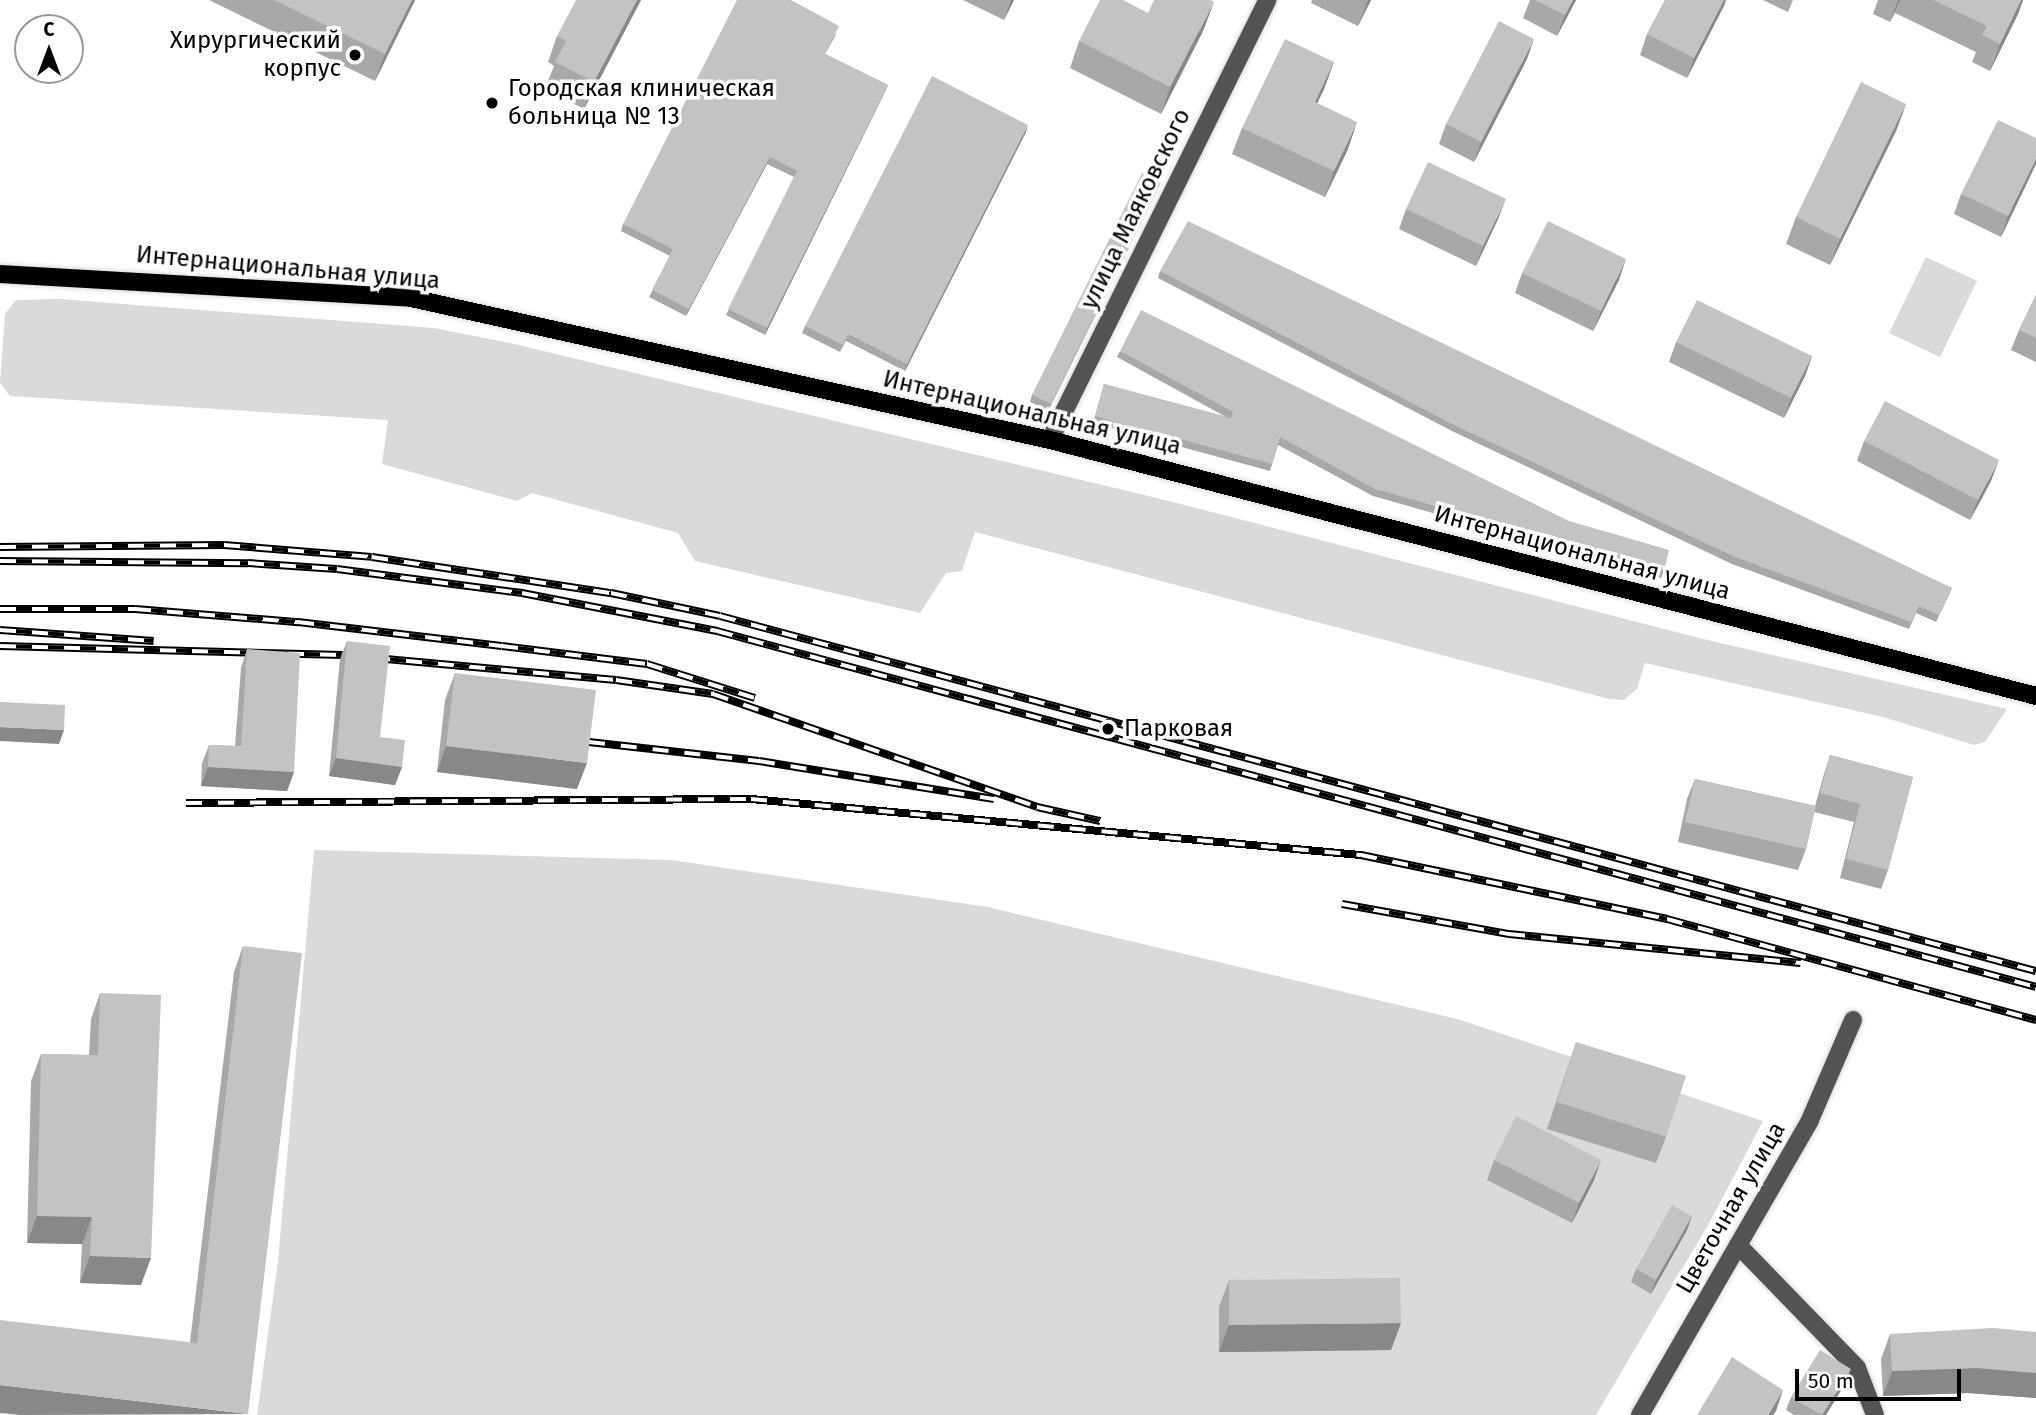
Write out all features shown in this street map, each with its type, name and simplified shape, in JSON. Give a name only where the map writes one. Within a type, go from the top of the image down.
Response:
[{"type":"main road","name":"Интернациональная улица","points":[[0,274],[411,298],[1050,440],[2036,696]]},
{"type":"street","name":"улица Маяковского","points":[[1050,440],[1266,0]]},
{"type":"street","name":"Цветочная улица","points":[[1640,1415],[1810,1120],[1853,1020]]},
{"type":"street","points":[[1738,1245],[1857,1368],[1875,1415]]},
{"type":"shaded area","points":[[1926,257],[1977,281],[1940,357],[1889,333]]},
{"type":"shaded area","points":[[59,299],[434,328],[510,343],[1169,501],[1699,638],[2007,709],[1985,742],[1974,745],[1883,717],[1645,663],[1637,689],[1624,700],[1609,699],[975,532],[962,571],[946,573],[920,613],[695,561],[678,533],[532,493],[517,501],[382,464],[388,420],[10,396],[0,383],[5,314],[16,300]]},
{"type":"shaded area","points":[[314,850],[671,860],[988,907],[1461,1020],[1763,1121],[1711,1220],[1596,1415],[257,1415],[278,1261]]},
{"type":"building","points":[[274,0],[412,0],[385,54]]},
{"type":"building","points":[[576,0],[637,0],[594,82],[555,62],[566,41],[557,36]]},
{"type":"building","points":[[737,0],[791,0],[839,26],[825,54],[888,85],[767,328],[728,309],[797,171],[770,157],[689,309],[652,290],[673,249],[623,224]]},
{"type":"building","points":[[1100,0],[1123,0],[1148,13],[1154,0],[1214,2],[1170,87],[1079,41]]},
{"type":"building","points":[[1535,0],[1573,0],[1565,15]]},
{"type":"building","points":[[1665,0],[1724,0],[1694,58],[1647,34]]},
{"type":"building","points":[[1933,0],[2021,0],[2000,44],[1982,35],[1987,26]]},
{"type":"building","points":[[1499,21],[1534,39],[1481,142],[1446,124]]},
{"type":"building","points":[[1285,39],[1334,62],[1315,102],[1357,122],[1334,171],[1242,128]]},
{"type":"building","points":[[932,76],[1028,125],[907,364],[848,334],[843,345],[805,326]]},
{"type":"building","points":[[1861,82],[1906,104],[1840,239],[1796,217]]},
{"type":"building","points":[[1998,120],[2036,138],[2036,159],[2008,216],[1961,194]]},
{"type":"building","points":[[1428,162],[1506,199],[1483,246],[1406,209]]},
{"type":"building","points":[[1142,173],[1161,182],[1051,404],[1032,395]]},
{"type":"building","points":[[1188,221],[1952,588],[1939,615],[1919,606],[1911,622],[1735,557],[1454,425],[1160,271]]},
{"type":"building","points":[[1548,221],[1626,259],[1601,311],[1522,273]]},
{"type":"building","points":[[2036,295],[2036,338],[2019,330]]},
{"type":"building","points":[[1697,300],[1812,356],[1791,398],[1676,342]]},
{"type":"building","points":[[1141,310],[1569,521],[1669,550],[1664,571],[1375,489],[1280,437],[1272,464],[1095,416],[1104,384],[1231,418],[1233,412],[1120,351]]},
{"type":"building","points":[[1885,401],[1999,460],[1978,500],[1864,441]]},
{"type":"building","points":[[347,641],[390,646],[380,737],[405,740],[402,767],[336,758]]},
{"type":"building","points":[[247,649],[300,653],[294,772],[208,767],[209,745],[241,746]]},
{"type":"building","points":[[455,673],[596,690],[587,763],[446,746]]},
{"type":"building","points":[[0,702],[65,705],[64,730],[0,727]]},
{"type":"building","points":[[1830,755],[1913,777],[1888,870],[1846,859],[1860,804],[1820,793]]},
{"type":"building","points":[[1695,779],[1816,806],[1806,849],[1685,822]]},
{"type":"building","points":[[243,946],[302,953],[248,1414],[0,1385],[0,1320],[197,1343]]},
{"type":"building","points":[[100,993],[161,995],[151,1258],[90,1256],[92,1217],[37,1216],[41,1054],[98,1055]]},
{"type":"building","points":[[1576,1042],[1686,1076],[1666,1137],[1557,1102]]},
{"type":"building","points":[[1516,1116],[1601,1160],[1579,1203],[1494,1160]]},
{"type":"building","points":[[1672,1205],[1692,1216],[1656,1280],[1636,1269]]},
{"type":"building","points":[[1400,1278],[1401,1323],[1229,1325],[1229,1280]]},
{"type":"building","points":[[1993,1328],[2036,1332],[2036,1373],[1977,1368],[1892,1371],[1890,1334]]},
{"type":"building","points":[[1820,1350],[1851,1369],[1822,1415],[1791,1397]]},
{"type":"building","points":[[1732,1357],[1783,1390],[1768,1415],[1697,1415]]},
{"type":"railway","points":[[0,547],[224,545],[372,557],[611,593],[720,616],[2036,971]]},
{"type":"railway","points":[[0,561],[248,563],[337,569],[522,593],[717,631],[2036,987]]},
{"type":"railway","points":[[0,609],[135,609],[298,622],[502,646],[647,664],[755,698]]},
{"type":"railway","points":[[0,630],[154,641]]},
{"type":"railway","points":[[0,646],[342,655],[616,680],[713,694],[1037,807],[1100,821]]},
{"type":"railway","points":[[589,742],[759,761],[994,799]]},
{"type":"railway","points":[[186,803],[751,799],[1361,855],[1667,919],[2036,1020]]},
{"type":"railway","points":[[1342,904],[1509,934],[1801,963]]},
{"type":"place","name":"Хирургический корпус","points":[[355,55]]},
{"type":"place","name":"Городская клиническая больница № 13","points":[[492,103]]},
{"type":"place","name":"Парковая","points":[[1108,729]]}]
